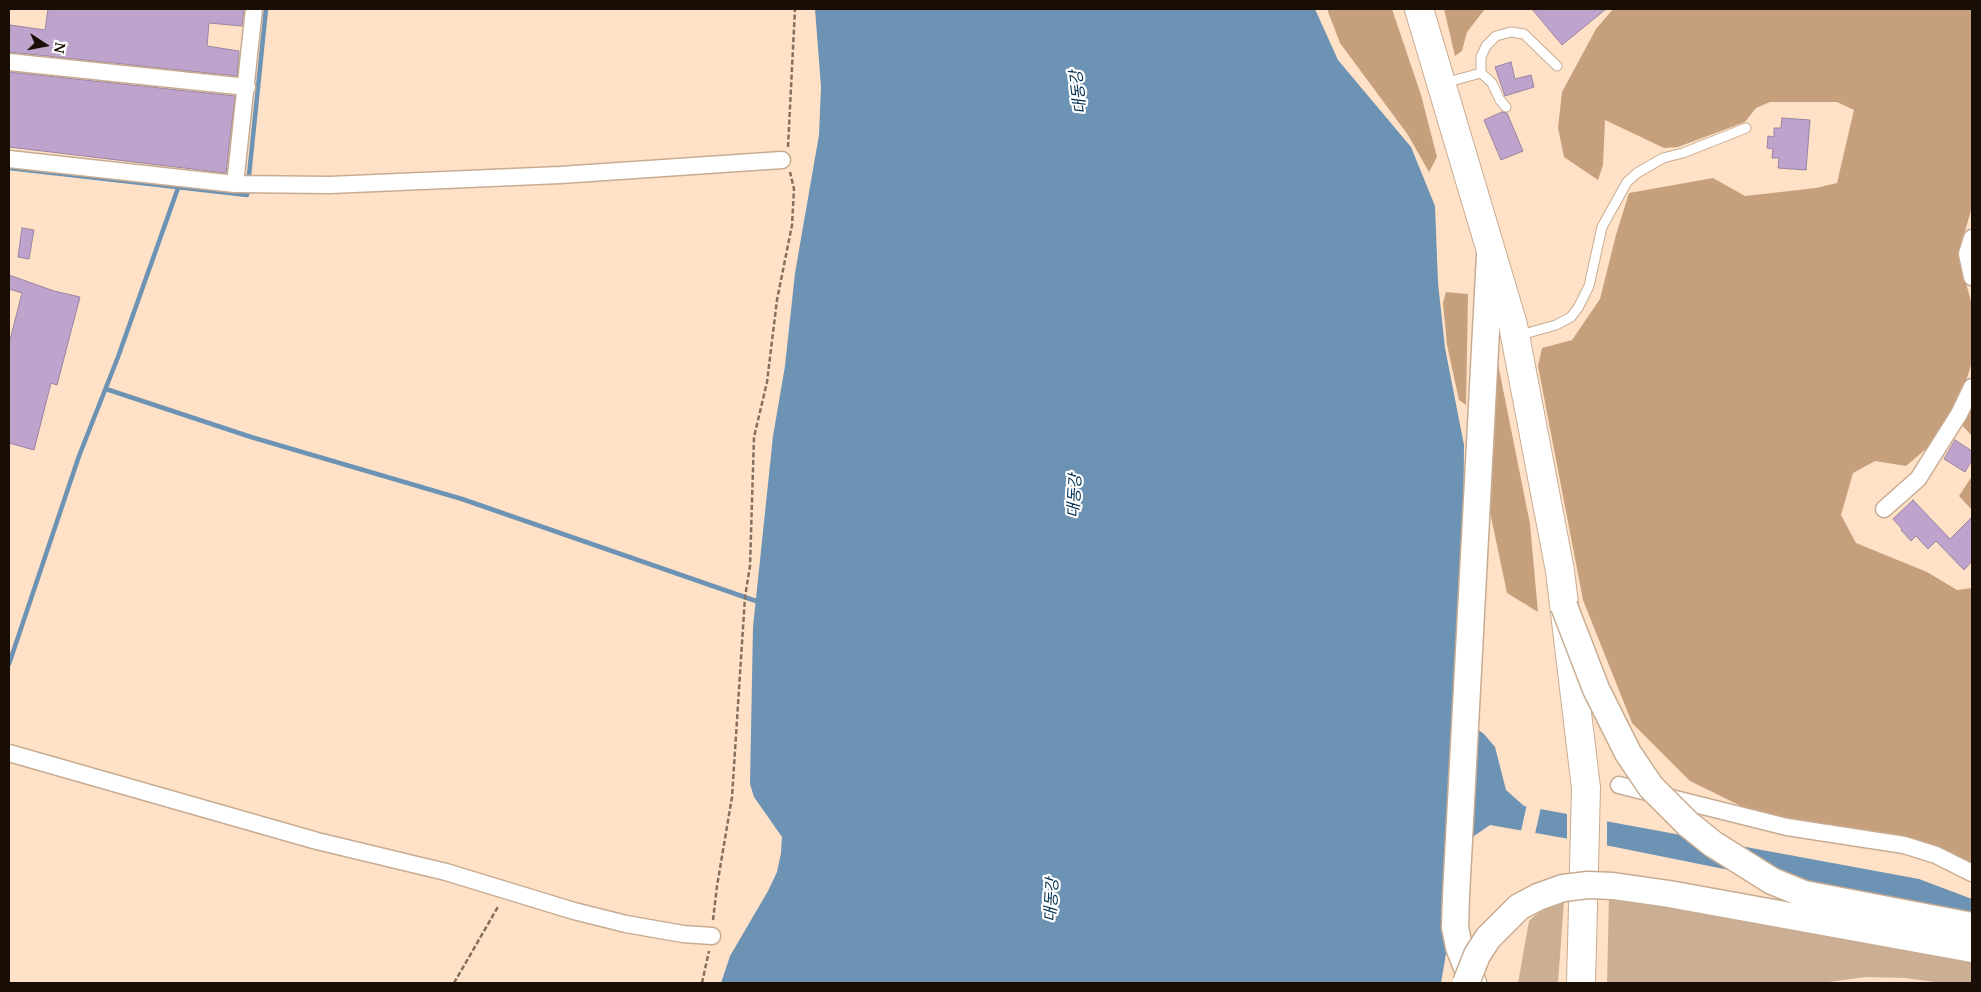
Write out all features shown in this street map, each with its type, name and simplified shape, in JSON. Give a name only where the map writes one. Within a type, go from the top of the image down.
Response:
[{"type":"highway","points":[[1419,9],[1514,331],[1560,571],[1580,722],[1586,788],[1582,983]]},
{"type":"main road","points":[[1473,983],[1458,947],[1455,927],[1490,252]]},
{"type":"main road","points":[[1564,606],[1596,688],[1628,753],[1651,787],[1688,824],[1713,844],[1772,881],[1804,894],[1972,926]]},
{"type":"main road","points":[[1466,983],[1477,955],[1488,938],[1519,907],[1538,897],[1563,888],[1588,885],[1668,894],[1972,950]]},
{"type":"street","points":[[235,184],[254,9]]},
{"type":"street","points":[[9,62],[247,87]]},
{"type":"street","points":[[9,159],[235,184],[350,185],[560,175],[784,156]]},
{"type":"street","points":[[1972,238],[1967,254],[1972,277]]},
{"type":"street","points":[[1884,509],[1918,479],[1959,414],[1972,387]]},
{"type":"street","points":[[9,753],[308,839],[446,872],[626,924],[683,934],[712,936]]},
{"type":"street","points":[[1619,785],[1787,828],[1904,845],[1936,855],[1972,873]]},
{"type":"lane","points":[[1480,74],[1482,57],[1486,46],[1496,36],[1511,32],[1524,34],[1557,66]]},
{"type":"lane","points":[[1444,96],[1480,74]]},
{"type":"lane","points":[[1480,74],[1492,83],[1500,100],[1506,107]]},
{"type":"lane","points":[[1514,331],[1556,325],[1571,317],[1578,308],[1589,286],[1602,227],[1627,182],[1637,173],[1664,158],[1683,153],[1746,128]]},
{"type":"path","points":[[702,983],[712,936],[717,886],[732,797],[745,598],[750,566],[754,437],[767,382],[777,300],[792,225],[794,189],[784,156],[790,145],[795,9]]},
{"type":"path","points":[[454,983],[507,891]]},
{"type":"shaded area","points":[[1327,9],[1392,9],[1421,95],[1437,157],[1429,172],[1408,135],[1340,43]]},
{"type":"shaded area","points":[[1444,9],[1485,9],[1467,32],[1462,51],[1455,56]]},
{"type":"shaded area","points":[[1613,9],[1972,9],[1972,207],[1963,238],[1964,276],[1972,305],[1972,362],[1963,391],[1927,448],[1906,466],[1875,461],[1853,473],[1841,515],[1856,543],[1927,572],[1957,590],[1972,588],[1972,864],[1938,848],[1749,810],[1690,781],[1632,723],[1583,600],[1538,366],[1542,348],[1572,340],[1600,299],[1629,193],[1713,178],[1745,196],[1816,188],[1837,183],[1854,110],[1837,102],[1770,102],[1756,108],[1745,122],[1678,147],[1664,148],[1605,120],[1603,165],[1598,180],[1564,157],[1558,128],[1562,92],[1596,29]]},
{"type":"shaded area","points":[[1446,292],[1468,294],[1466,405],[1459,400],[1447,345],[1443,303]]},
{"type":"shaded area","points":[[1497,359],[1530,524],[1538,612],[1507,593],[1490,512]]},
{"type":"shaded area","points":[[1972,405],[1972,436],[1961,424]]},
{"type":"shaded area","points":[[1972,476],[1972,510],[1959,496]]},
{"type":"shaded area","points":[[1609,896],[1972,960],[1972,983],[1941,983],[1906,978],[1866,977],[1821,983],[1607,983]]},
{"type":"shaded area","points":[[1564,901],[1558,983],[1518,983],[1529,921],[1538,913]]},
{"type":"water","name":"대동강","points":[[815,9],[1315,9],[1338,60],[1411,147],[1435,206],[1438,283],[1445,348],[1464,445],[1463,551],[1456,713],[1484,734],[1495,747],[1506,790],[1524,806],[1919,879],[1972,899],[1972,919],[1615,847],[1490,825],[1474,836],[1450,869],[1447,948],[1441,983],[721,983],[730,956],[777,872],[781,853],[782,837],[754,797],[750,784],[753,627],[773,436],[785,366],[795,273],[819,135],[821,87]]},
{"type":"pier","points":[[1527,804],[1541,807],[1535,834],[1521,831]]},
{"type":"pier","points":[[1567,811],[1607,819],[1607,848],[1567,840]]},
{"type":"building","points":[[48,9],[244,9],[242,26],[209,23],[207,46],[239,51],[237,76],[9,52],[10,25],[45,30]]},
{"type":"building","points":[[1532,9],[1606,9],[1562,45]]},
{"type":"building","points":[[1511,62],[1515,79],[1531,75],[1534,87],[1505,96],[1495,67]]},
{"type":"building","points":[[9,72],[235,96],[226,173],[9,147]]},
{"type":"building","points":[[1502,112],[1507,113],[1523,151],[1501,160],[1484,120]]},
{"type":"building","points":[[1782,118],[1810,120],[1806,170],[1778,168],[1779,158],[1772,158],[1773,149],[1767,148],[1768,136],[1774,137],[1774,128],[1781,128]]},
{"type":"building","points":[[22,228],[34,230],[29,259],[18,257]]},
{"type":"building","points":[[9,275],[54,291],[80,297],[57,385],[51,383],[34,450],[9,443],[9,344],[22,293],[9,289]]},
{"type":"building","points":[[1955,440],[1972,451],[1972,460],[1965,472],[1944,459]]},
{"type":"building","points":[[1913,500],[1950,539],[1972,517],[1972,561],[1964,570],[1936,541],[1928,549],[1916,536],[1911,541],[1901,530],[1893,519]]},
{"type":"waterway","points":[[9,168],[247,195],[266,9]]},
{"type":"waterway","points":[[9,664],[79,456],[118,357],[178,188]]},
{"type":"waterway","points":[[106,389],[251,437],[462,499],[756,601]]}]
